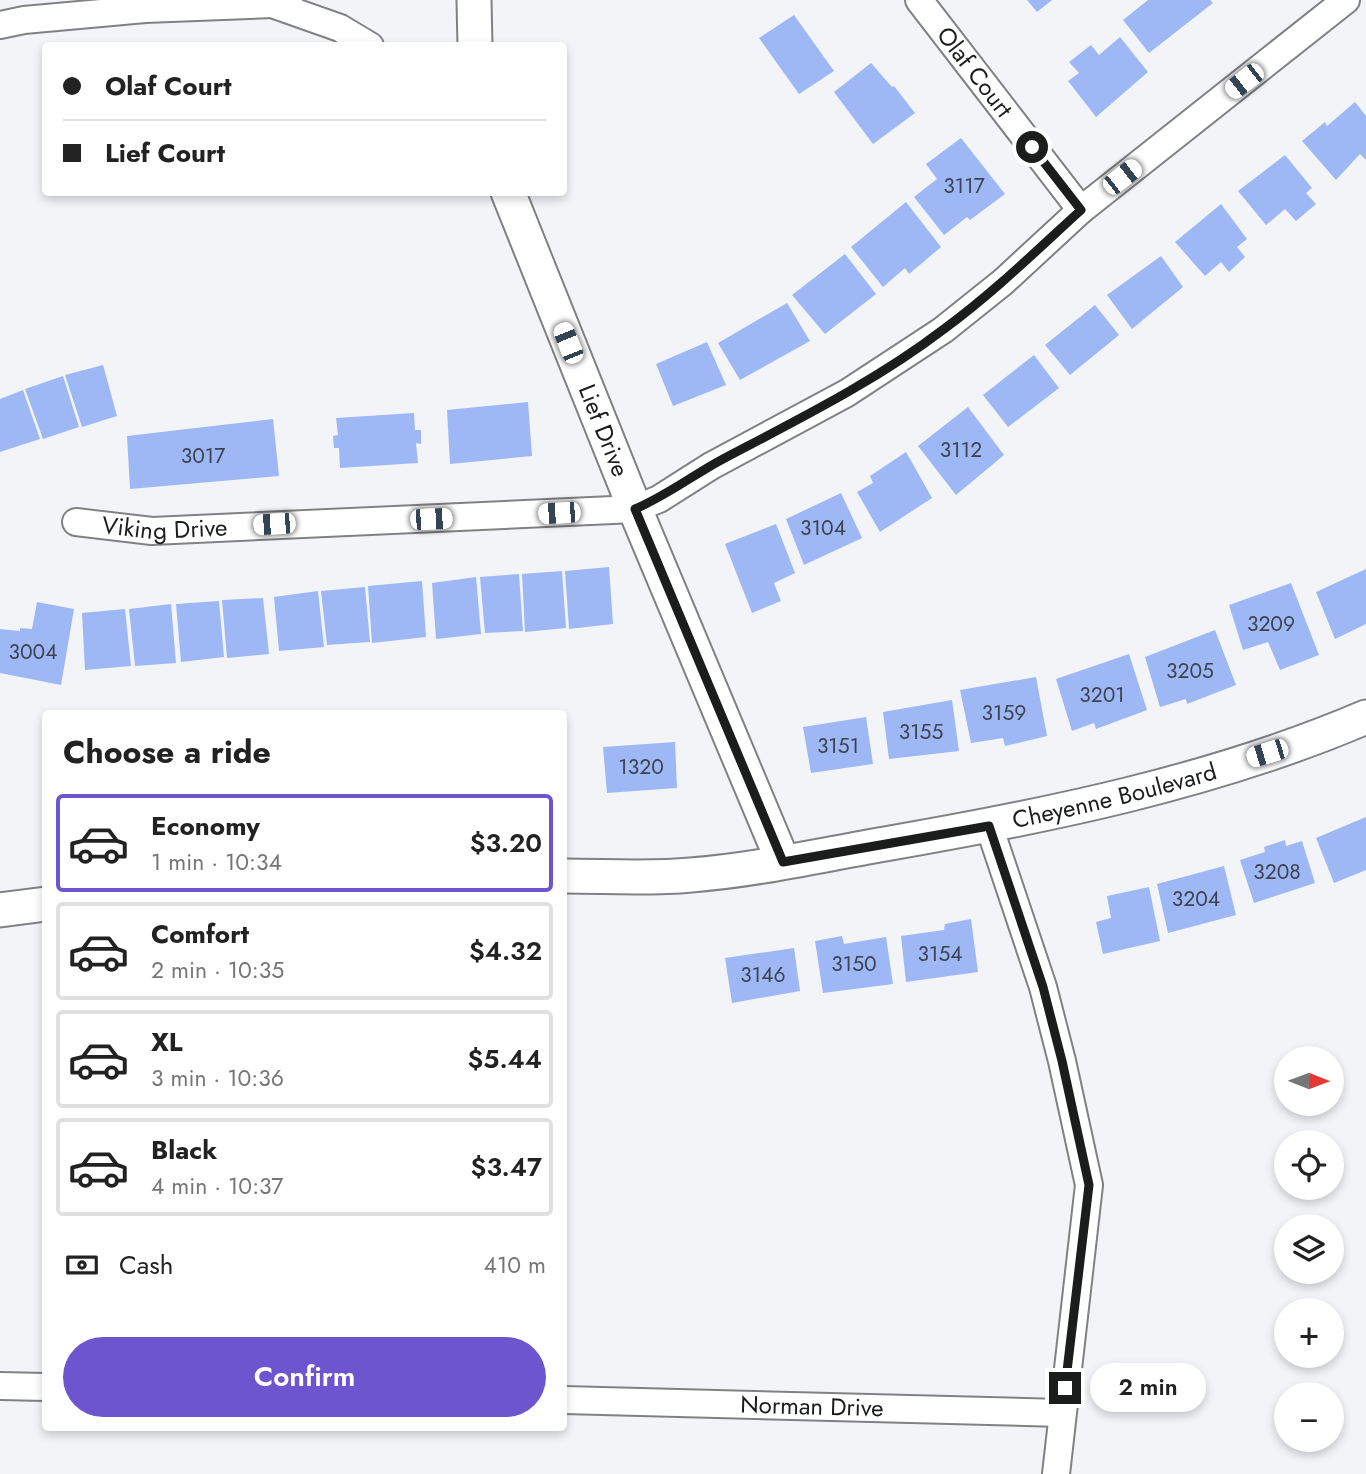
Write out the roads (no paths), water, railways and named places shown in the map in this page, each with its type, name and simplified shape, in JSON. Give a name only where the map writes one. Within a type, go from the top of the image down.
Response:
[{"type":"street","points":[[474,0],[475,42]]},
{"type":"street","name":"Olaf Court","points":[[919,0],[1081,210]]},
{"type":"street","name":"Viking Drive","points":[[76,522],[152,531],[635,509],[659,499],[711,466],[847,393],[943,330],[993,290],[1081,210],[1346,0]]},
{"type":"street","points":[[0,25],[24,20],[131,10],[280,2],[340,28],[363,42]]},
{"type":"street","name":"Lief Drive","points":[[510,196],[635,509],[783,862]]},
{"type":"street","name":"Cheyenne Boulevard","points":[[567,876],[691,875],[989,826],[1163,786],[1319,737],[1366,717]]},
{"type":"street","points":[[989,826],[1043,987],[1089,1185],[1056,1474]]},
{"type":"street","points":[[0,910],[42,905]]},
{"type":"street","points":[[0,1385],[42,1387]]},
{"type":"street","name":"Norman Drive","points":[[567,1400],[1062,1413]]}]
